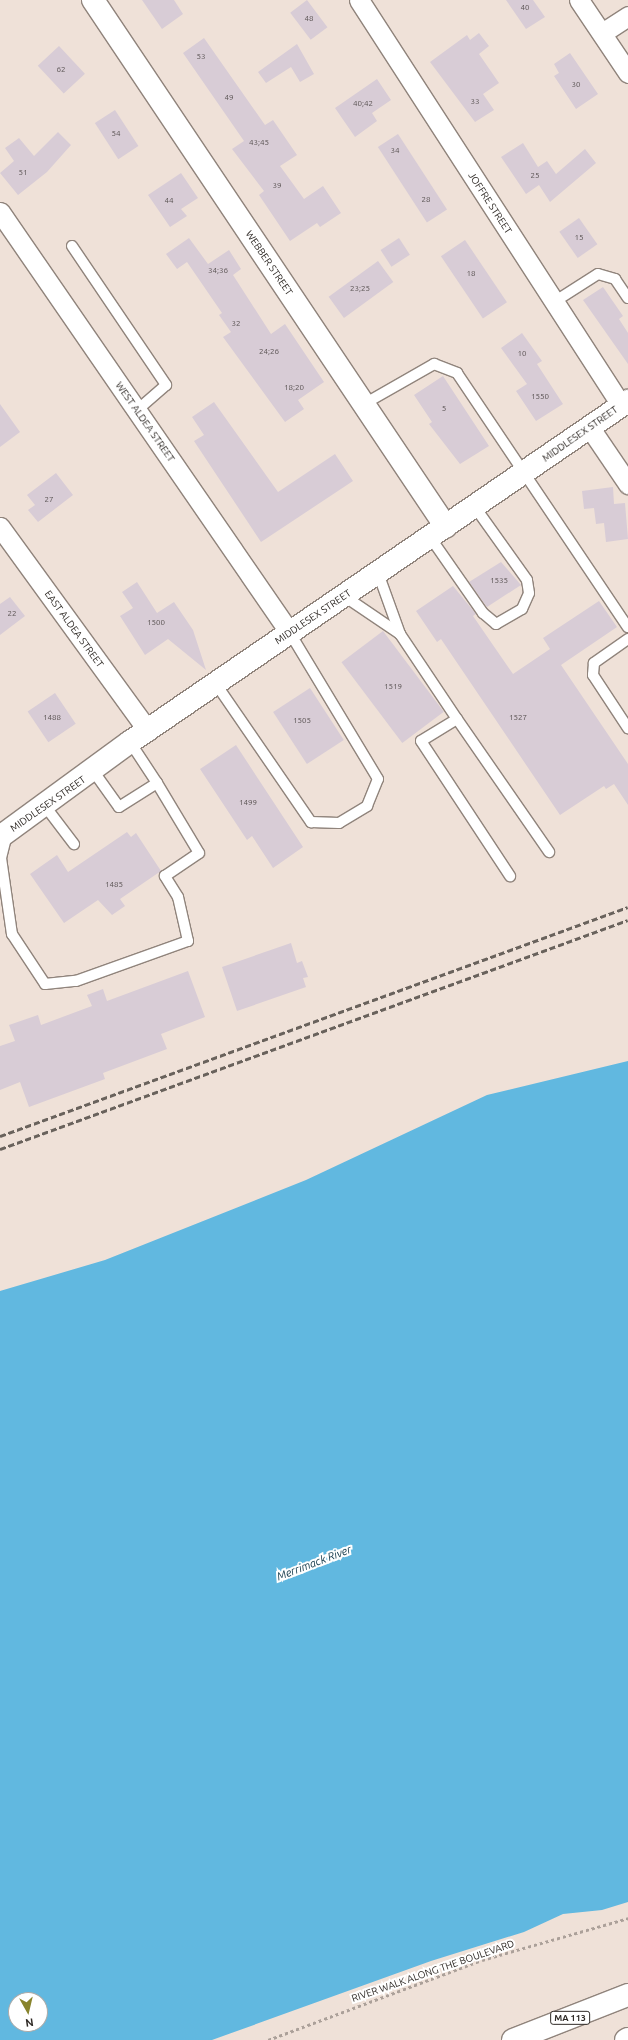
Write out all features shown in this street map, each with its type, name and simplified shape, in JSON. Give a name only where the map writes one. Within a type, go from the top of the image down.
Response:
[{"type":"main road","name":"WEBBER STREET","points":[[93,0],[364,404],[438,532]]},
{"type":"main road","name":"MIDDLESEX STREET","points":[[3,830],[45,806],[94,772],[139,737],[524,474],[625,403]]},
{"type":"main road","name":"MA 113","points":[[513,2040],[628,1995]]},
{"type":"street","name":"JOFFRE STREET","points":[[359,0],[554,302],[625,403]]},
{"type":"street","points":[[579,0],[628,73]]},
{"type":"street","points":[[602,34],[628,16]]},
{"type":"street","name":"WEST ALDEA STREET","points":[[0,212],[290,633]]},
{"type":"street","points":[[590,428],[628,484]]},
{"type":"street","name":"EAST ALDEA STREET","points":[[0,527],[139,737]]},
{"type":"lane","points":[[72,246],[166,385],[164,390],[137,410]]},
{"type":"lane","points":[[554,302],[598,274],[615,279],[628,298]]},
{"type":"lane","points":[[364,404],[434,364],[457,373],[628,627]]},
{"type":"lane","points":[[438,532],[483,613],[496,624],[522,609],[529,593],[527,580],[475,507]]},
{"type":"lane","points":[[378,573],[400,634],[549,852]]},
{"type":"lane","points":[[344,596],[400,634]]},
{"type":"lane","points":[[216,684],[311,822],[339,823],[367,806],[378,780],[290,633]]},
{"type":"lane","points":[[628,639],[594,663],[593,675],[628,728]]},
{"type":"lane","points":[[457,719],[421,741],[510,876]]},
{"type":"lane","points":[[3,830],[1,858],[12,934],[45,984],[76,982],[188,940],[178,897],[165,876],[199,853],[157,783],[139,737]]},
{"type":"lane","points":[[94,772],[119,807],[157,783]]},
{"type":"lane","points":[[45,806],[74,844]]},
{"type":"path","name":"RIVER WALK ALONG THE BOULEVARD","points":[[268,2040],[482,1960],[628,1918]]},
{"type":"water","name":"Merrimack River","points":[[628,1061],[628,1902],[602,1910],[563,1914],[524,1932],[431,1961],[212,2040],[0,2040],[0,1291],[105,1260],[306,1180],[487,1095]]},
{"type":"building","points":[[142,0],[174,0],[183,14],[162,29]]},
{"type":"building","points":[[307,0],[327,27],[311,40],[290,13]]},
{"type":"building","points":[[506,0],[533,0],[545,17],[526,29]]},
{"type":"building","points":[[479,33],[489,46],[479,54],[499,83],[483,94],[494,110],[475,122],[430,62],[467,35],[470,40]]},
{"type":"building","points":[[204,38],[265,125],[273,120],[297,155],[280,166],[304,199],[323,186],[341,213],[320,227],[317,223],[290,241],[259,195],[264,191],[232,149],[244,141],[183,53]]},
{"type":"building","points":[[297,44],[314,74],[300,82],[291,67],[266,83],[258,72]]},
{"type":"building","points":[[59,46],[85,74],[64,94],[38,66]]},
{"type":"building","points":[[570,53],[598,94],[576,109],[554,76],[559,73],[554,64]]},
{"type":"building","points":[[377,79],[391,100],[372,113],[377,121],[355,137],[335,108]]},
{"type":"building","points":[[115,110],[138,146],[118,159],[95,123]]},
{"type":"building","points":[[58,132],[71,145],[47,172],[18,195],[0,173],[14,161],[5,148],[19,138],[34,156]]},
{"type":"building","points":[[398,134],[447,209],[427,223],[378,147]]},
{"type":"building","points":[[523,143],[538,167],[547,161],[556,174],[585,149],[596,163],[550,202],[539,185],[526,194],[501,157]]},
{"type":"building","points":[[181,173],[198,198],[181,209],[187,216],[170,227],[148,195]]},
{"type":"building","points":[[579,218],[597,244],[578,258],[559,232]]},
{"type":"building","points":[[189,238],[208,264],[229,250],[241,269],[233,275],[271,334],[285,324],[324,382],[298,400],[304,409],[285,422],[223,337],[231,332],[219,315],[222,313],[187,262],[177,269],[166,254]]},
{"type":"building","points":[[399,238],[410,255],[391,267],[381,250]]},
{"type":"building","points":[[465,240],[507,302],[483,318],[441,256]]},
{"type":"building","points":[[378,261],[393,282],[344,318],[329,297]]},
{"type":"building","points":[[603,287],[623,316],[619,319],[628,333],[628,364],[583,300]]},
{"type":"building","points":[[522,333],[542,361],[537,364],[563,404],[536,421],[516,391],[527,384],[501,348]]},
{"type":"building","points":[[443,376],[489,446],[460,464],[429,424],[432,422],[414,395]]},
{"type":"building","points":[[214,402],[278,492],[335,454],[353,481],[261,542],[194,441],[204,435],[192,417]]},
{"type":"building","points":[[0,404],[20,432],[0,447]]},
{"type":"building","points":[[56,473],[73,495],[38,522],[28,510],[35,505],[27,495]]},
{"type":"building","points":[[613,487],[614,504],[625,503],[628,539],[606,542],[604,523],[596,524],[594,508],[584,509],[582,491]]},
{"type":"building","points":[[501,562],[521,585],[487,607],[469,582]]},
{"type":"building","points":[[137,582],[157,613],[174,602],[193,630],[206,670],[168,639],[145,655],[120,616],[133,608],[122,592]]},
{"type":"building","points":[[453,586],[476,614],[473,616],[513,674],[550,649],[543,638],[599,601],[617,627],[561,665],[628,764],[628,805],[614,784],[606,789],[604,786],[560,815],[441,639],[437,642],[416,611]]},
{"type":"building","points":[[10,597],[25,616],[0,635],[0,604]]},
{"type":"building","points":[[383,631],[444,712],[402,743],[341,662]]},
{"type":"building","points":[[310,688],[344,740],[307,764],[273,712]]},
{"type":"building","points":[[55,693],[76,724],[48,742],[28,711]]},
{"type":"building","points":[[236,745],[303,847],[273,868],[252,836],[247,840],[200,769]]},
{"type":"building","points":[[127,832],[131,837],[136,833],[161,871],[120,899],[125,906],[112,915],[98,900],[64,923],[30,874],[57,855],[68,872]]},
{"type":"building","points":[[291,943],[297,963],[302,961],[308,977],[303,978],[306,987],[237,1011],[222,967]]},
{"type":"building","points":[[188,971],[205,1017],[161,1034],[167,1049],[103,1073],[105,1079],[29,1107],[20,1082],[0,1090],[0,1046],[15,1041],[9,1025],[38,1015],[41,1025],[92,1006],[87,995],[103,989],[107,1001]]},
{"type":"railway","points":[[0,1136],[628,907]]},
{"type":"railway","points":[[0,1149],[628,920]]}]
